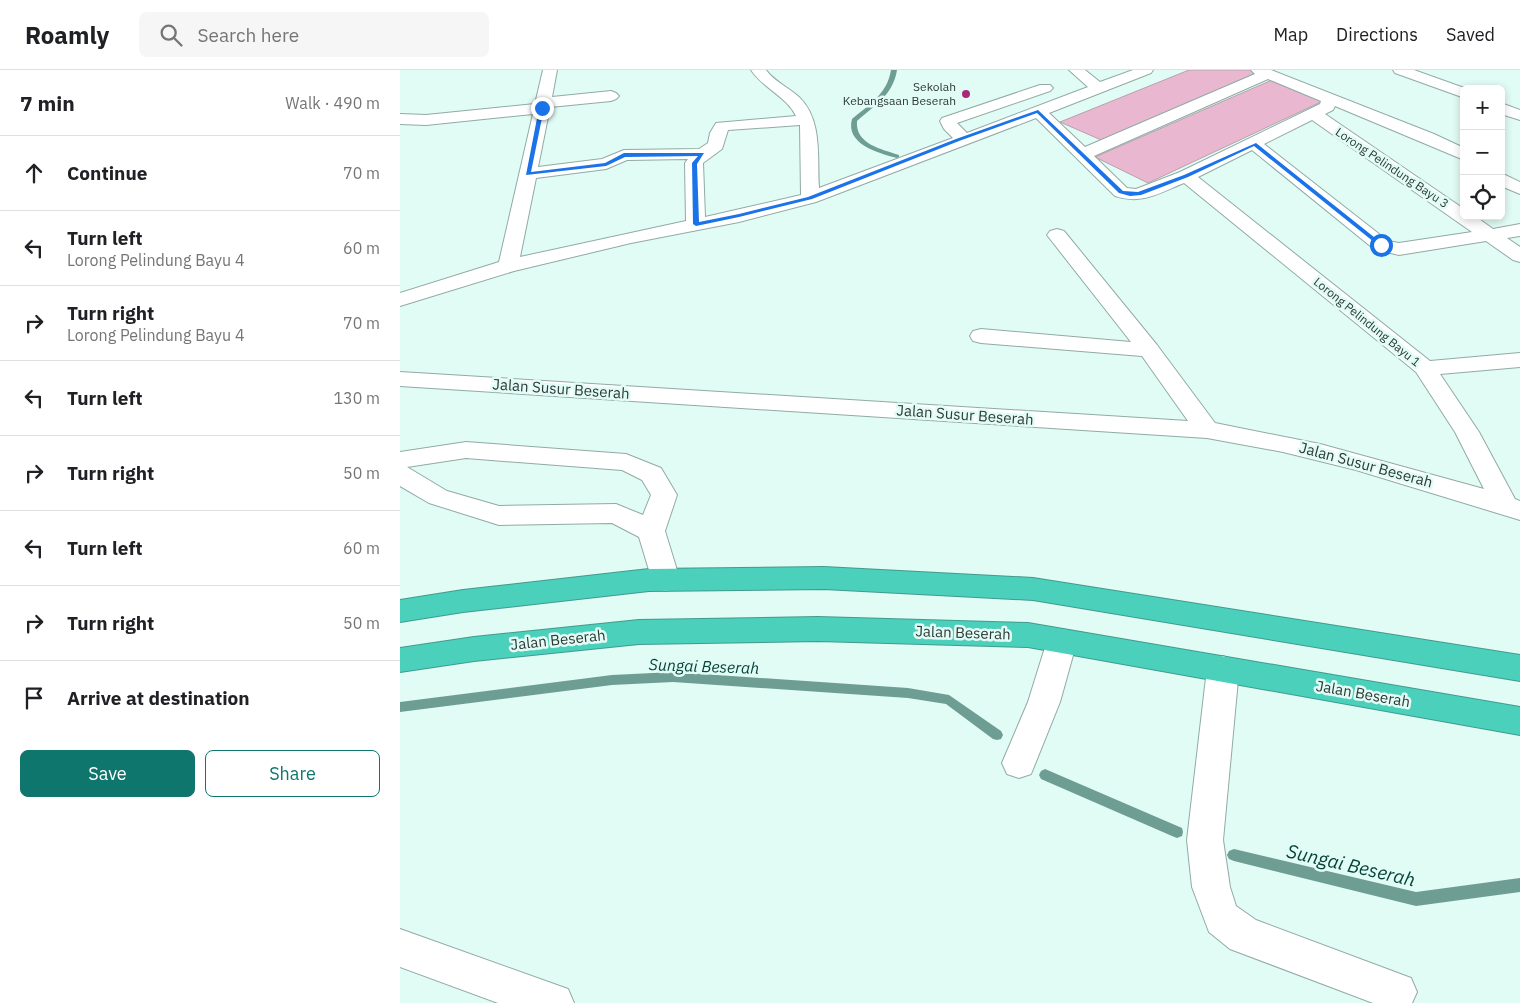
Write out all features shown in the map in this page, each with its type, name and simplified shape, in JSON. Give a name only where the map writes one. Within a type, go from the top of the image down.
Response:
[{"type":"highway","points":[[400,611],[463,601],[666,580],[824,578],[1032,589],[1520,668]]},
{"type":"highway","points":[[400,593],[463,601]]},
{"type":"highway","name":"Jalan Beserah","points":[[400,660],[474,649],[639,632],[818,629],[1028,635],[1520,722]]},
{"type":"street","points":[[508,266],[550,70]]},
{"type":"street","points":[[758,70],[764,78],[801,107],[806,120],[810,198]]},
{"type":"street","points":[[1400,70],[1460,92]]},
{"type":"street","points":[[400,300],[508,266],[739,216],[810,198],[1098,88],[1135,72]]},
{"type":"street","points":[[1081,155],[1263,72],[1428,138],[1460,153]]},
{"type":"street","points":[[963,138],[950,126],[948,121],[1061,83],[1079,73],[1098,88]]},
{"type":"street","points":[[400,119],[426,120],[611,96]]},
{"type":"street","points":[[1038,111],[1121,192],[1139,194],[1186,176],[1314,114],[1327,107],[1328,98]]},
{"type":"street","points":[[1505,109],[1520,115]]},
{"type":"street","name":"Lorong Pelindung Bayu 3","points":[[1314,114],[1520,256]]},
{"type":"street","points":[[696,224],[694,163],[702,154],[716,145],[718,133],[722,126],[806,120]]},
{"type":"street","points":[[1254,144],[1381,245],[1399,249],[1520,230]]},
{"type":"street","points":[[528,174],[606,164],[624,155],[702,154]]},
{"type":"street","name":"Lorong Pelindung Bayu 1","points":[[1186,176],[1425,368],[1513,508]]},
{"type":"street","points":[[1505,180],[1520,189]]},
{"type":"street","points":[[1057,235],[1149,350],[1207,430]]},
{"type":"street","points":[[981,336],[1149,350]]},
{"type":"street","points":[[1425,368],[1520,360]]},
{"type":"street","name":"Jalan Susur Beserah","points":[[400,378],[1207,430],[1250,436],[1348,459],[1513,508]]},
{"type":"street","points":[[400,460],[466,450],[626,462],[652,474],[664,495],[652,531],[666,580]]},
{"type":"street","points":[[400,474],[438,498],[499,516],[616,514],[652,531]]},
{"type":"street","points":[[1019,763],[1044,702],[1062,641]]},
{"type":"street","points":[[1223,669],[1205,840],[1211,887],[1222,919],[1244,935],[1397,992]]},
{"type":"street","points":[[400,948],[554,1003]]},
{"type":"building","points":[[1189,70],[1250,70],[1263,76],[1108,143],[1060,122]]},
{"type":"building","points":[[1272,80],[1323,101],[1148,183],[1095,157]]},
{"type":"waterway","points":[[894,70],[889,87],[885,93],[854,120],[853,128],[860,140],[867,145],[897,156]]},
{"type":"waterway","name":"Sungai Beserah","points":[[400,707],[612,680],[673,677],[908,693],[949,700],[997,735]]},
{"type":"waterway","name":"Sungai Beserah","points":[[1045,775],[1177,832]]},
{"type":"waterway","name":"Sungai Beserah","points":[[1234,855],[1416,899],[1520,885]]},
{"type":"place","name":"Sekolah Kebangsaan Beserah","points":[[966,94]]},
{"type":"route","points":[[542,108],[528,174],[606,164],[618,156],[632,154],[702,154],[694,163],[696,224],[739,216],[810,198],[957,140],[1038,111],[1121,192],[1130,194],[1139,194],[1186,176],[1254,144],[1381,245]]}]
